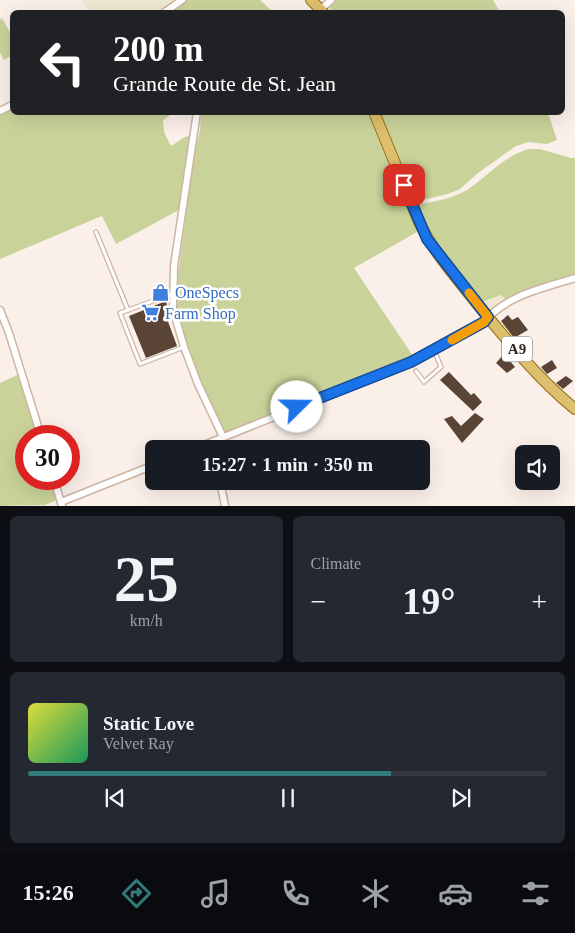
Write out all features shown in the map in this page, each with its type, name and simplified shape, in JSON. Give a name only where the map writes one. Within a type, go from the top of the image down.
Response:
[{"type":"main road","points":[[311,0],[319,10]]},
{"type":"main road","name":"A9","points":[[375,115],[427,239],[488,317],[554,392],[575,409]]},
{"type":"street","points":[[168,10],[182,0]]},
{"type":"street","points":[[323,10],[331,0]]},
{"type":"street","points":[[197,115],[174,266],[173,308],[184,347],[198,384],[223,438]]},
{"type":"street","points":[[220,440],[393,370],[484,322],[503,304],[575,278]]},
{"type":"street","points":[[0,310],[38,425]]},
{"type":"street","points":[[58,490],[62,504],[145,469]]},
{"type":"street","points":[[222,490],[225,506]]},
{"type":"lane","points":[[96,232],[128,310]]},
{"type":"lane","points":[[172,294],[120,314],[140,364],[184,347]]},
{"type":"lane","points":[[416,371],[424,382],[441,367],[434,350]]},
{"type":"shaded area","points":[[80,0],[177,0],[164,10],[88,10]]},
{"type":"shaded area","points":[[501,295],[505,299],[491,309],[487,308],[482,302]]},
{"type":"green space","points":[[187,0],[260,0],[271,10],[173,10]]},
{"type":"green space","points":[[335,0],[493,0],[499,10],[331,10],[330,7]]},
{"type":"green space","points":[[2,18],[10,32],[10,56],[4,60],[0,53],[0,20]]},
{"type":"green space","points":[[10,109],[10,115],[170,115],[163,120],[164,132],[171,146],[192,135],[179,210],[116,244],[102,216],[0,259],[0,115]]},
{"type":"green space","points":[[201,115],[369,115],[417,232],[354,268],[413,356],[387,369],[226,433],[192,360],[177,310],[176,290],[193,159],[200,131]]},
{"type":"green space","points":[[380,115],[549,115],[557,140],[547,144],[529,142],[516,146],[478,173],[460,189],[448,194],[418,201],[414,199]]},
{"type":"green space","points":[[528,149],[540,149],[575,158],[575,274],[524,290],[505,299],[501,295],[482,302],[440,252],[427,232],[418,205],[455,196],[467,190],[503,162]]},
{"type":"green space","points":[[19,374],[35,425],[15,425],[15,490],[54,490],[57,500],[45,505],[0,506],[0,383]]},
{"type":"building","points":[[166,301],[169,314],[166,316],[177,346],[146,358],[129,316]]},
{"type":"building","points":[[508,315],[512,320],[518,317],[528,330],[514,338],[501,321]]},
{"type":"building","points":[[504,354],[515,367],[507,373],[496,363]]},
{"type":"building","points":[[552,360],[557,368],[547,374],[541,367]]},
{"type":"building","points":[[449,372],[471,395],[474,393],[482,402],[473,411],[440,380]]},
{"type":"building","points":[[566,376],[573,381],[563,389],[556,383]]},
{"type":"building","points":[[475,413],[484,419],[462,443],[444,419],[452,416],[461,426]]},
{"type":"slow traffic","points":[[452,340],[484,322],[488,317],[469,293]]},
{"type":"place","name":"OneSpecs","points":[[161,292]]},
{"type":"place","name":"Farm Shop","points":[[151,313]]},
{"type":"route","points":[[297,407],[411,362],[484,322],[488,317],[436,253],[427,239],[404,185]]}]
